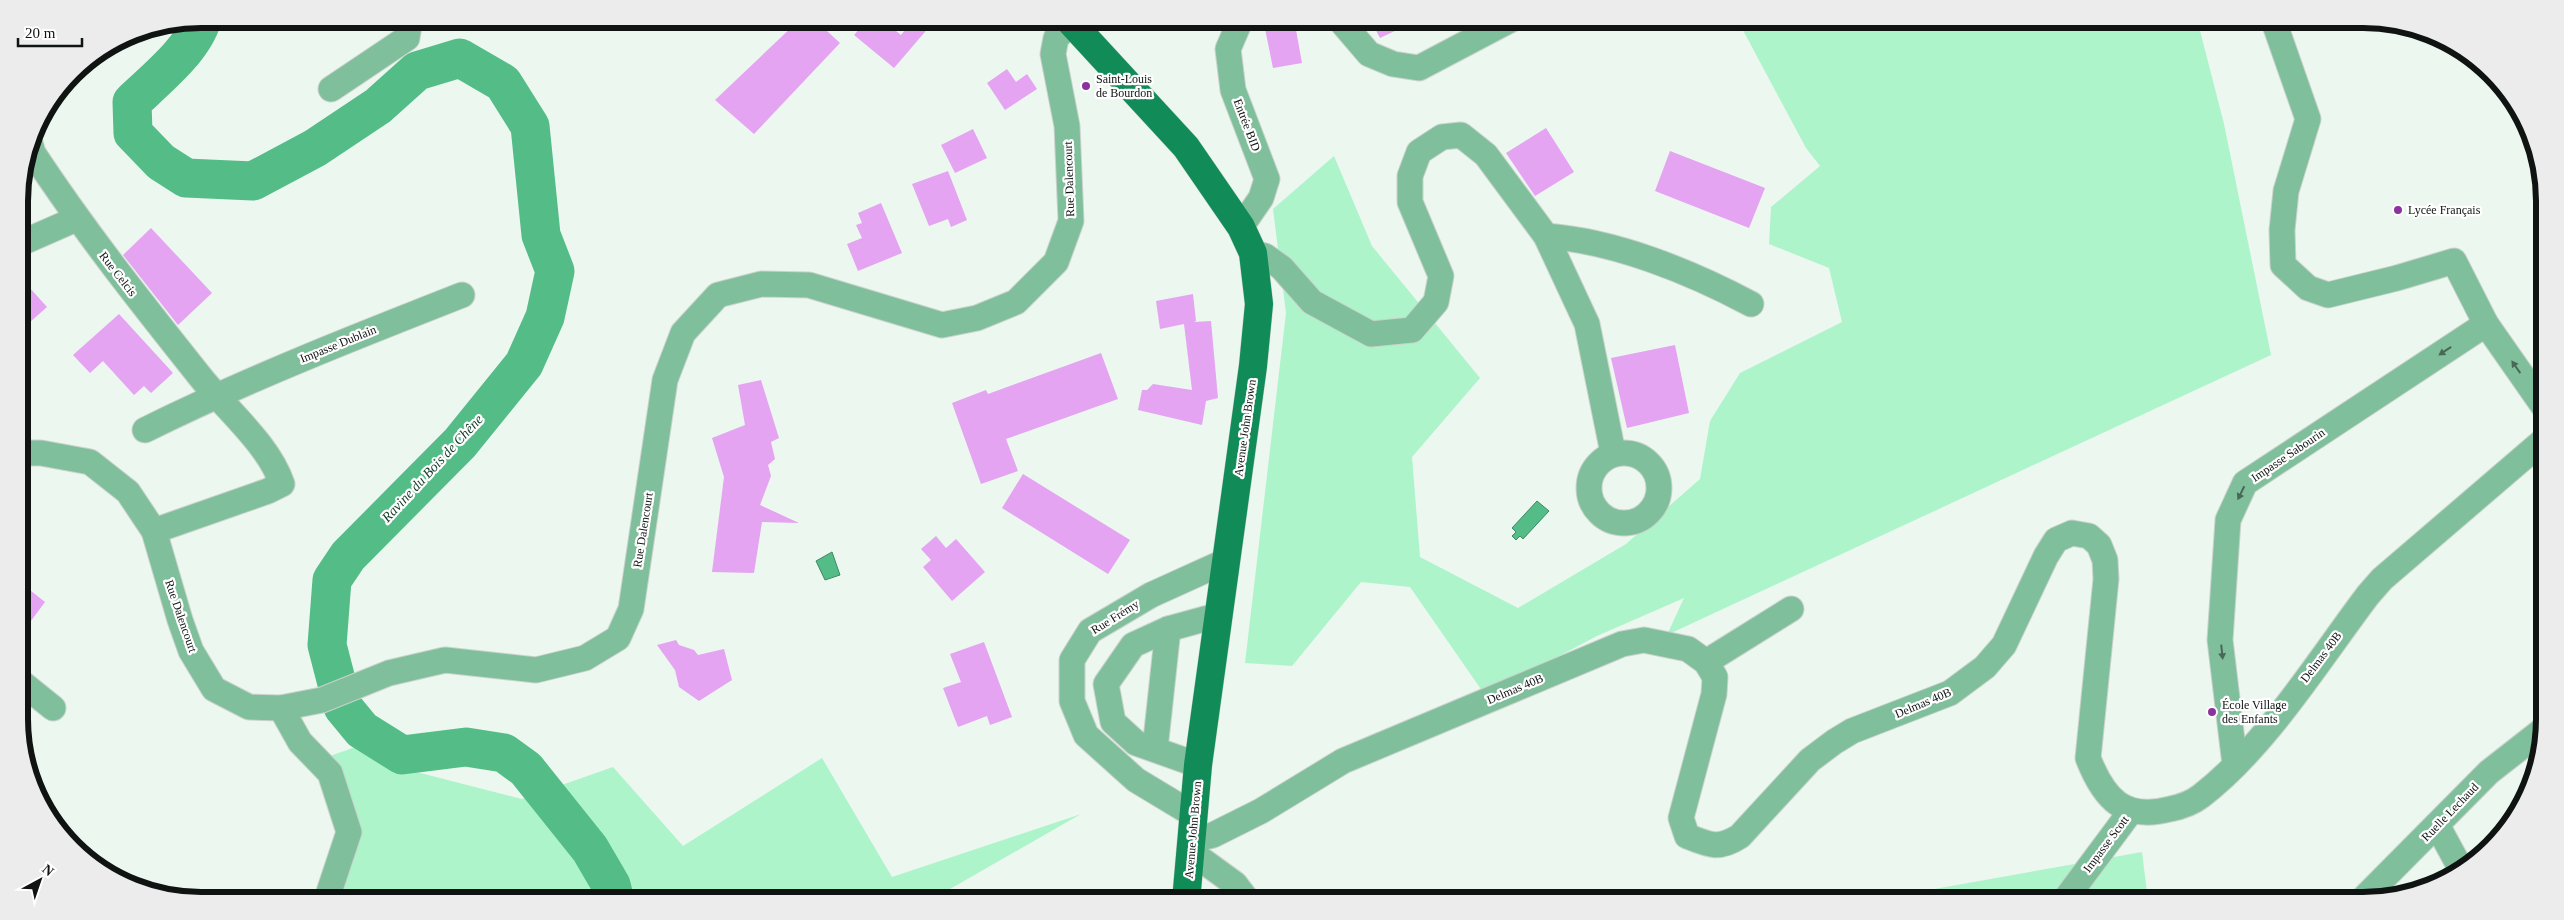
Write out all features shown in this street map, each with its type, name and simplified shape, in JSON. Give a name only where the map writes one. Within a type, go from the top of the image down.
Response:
[{"type":"main road","name":"Avenue John Brown","points":[[1076,28],[1186,146],[1241,227],[1253,253],[1259,304],[1198,765],[1187,892]]},
{"type":"street","points":[[331,89],[407,38],[409,28]]},
{"type":"street","name":"Rue Dalencourt","points":[[28,453],[41,453],[90,462],[128,492],[154,531],[191,651],[214,689],[248,706],[281,708],[322,700],[389,673],[445,660],[536,670],[585,658],[618,638],[631,609],[665,380],[683,333],[718,295],[760,284],[809,284],[942,325],[977,318],[1016,302],[1056,262],[1071,221],[1067,126],[1052,54],[1056,38],[1064,28]]},
{"type":"street","name":"Entrée BID","points":[[1237,28],[1228,49],[1233,90],[1267,179],[1261,198],[1241,227]]},
{"type":"street","points":[[1347,28],[1369,54],[1392,64],[1419,68],[1495,28]]},
{"type":"street","points":[[2276,28],[2308,119],[2286,191],[2282,230],[2283,265],[2308,288],[2328,295],[2397,278],[2454,261],[2486,324],[2536,396]]},
{"type":"street","points":[[1253,253],[1265,256],[1282,268],[1312,302],[1371,334],[1412,330],[1436,302],[1441,276],[1410,202],[1410,176],[1419,152],[1442,137],[1462,135],[1486,155],[1546,236],[1587,324],[1613,453]]},
{"type":"street","name":"Rue Celcis","points":[[34,155],[76,219],[108,263],[275,464],[282,484],[268,491],[154,531]]},
{"type":"street","points":[[28,240],[76,219]]},
{"type":"street","points":[[1546,236],[1572,238],[1613,247],[1712,283],[1751,304]]},
{"type":"street","name":"Impasse Dublain","points":[[145,430],[216,395],[288,364],[462,294]]},
{"type":"street","name":"Impasse Sabourin","points":[[2234,765],[2220,640],[2228,520],[2245,483],[2486,324]]},
{"type":"street","name":"Delmas 40B","points":[[1192,836],[1213,835],[1261,811],[1343,761],[1622,644],[1644,640],[1673,644],[1688,649],[1706,662],[1715,677],[1714,694],[1681,818],[1687,836],[1710,845],[1727,844],[1740,836],[1810,760],[1834,742],[1852,731],[1950,693],[1985,667],[2004,645],[2046,556],[2056,540],[2072,533],[2089,536],[2100,545],[2105,560],[2106,579],[2088,758],[2095,774],[2109,795],[2114,801],[2131,811],[2151,814],[2180,807],[2200,797],[2268,729],[2382,579],[2536,447]]},
{"type":"street","name":"Rue Frémy","points":[[1226,561],[1151,594],[1090,631],[1072,660],[1072,701],[1086,734],[1136,780],[1192,836],[1241,892]]},
{"type":"street","points":[[1706,662],[1791,609]]},
{"type":"street","points":[[1198,765],[1136,743],[1113,722],[1106,684],[1133,645],[1168,630],[1219,615]]},
{"type":"street","points":[[1155,750],[1168,630]]},
{"type":"street","points":[[28,688],[53,708]]},
{"type":"street","points":[[281,708],[300,742],[330,773],[349,832],[329,892]]},
{"type":"street","name":"Ruelle Lechaud","points":[[2370,892],[2489,772],[2535,736]]},
{"type":"street","name":"Impasse Scott","points":[[2071,892],[2131,811]]},
{"type":"street","points":[[2437,826],[2458,864]]},
{"type":"shaded area","points":[[1742,28],[2199,28],[2224,124],[2271,355],[1667,635],[1684,598],[1597,636],[1485,695],[1410,587],[1361,582],[1292,666],[1245,663],[1286,313],[1273,209],[1334,156],[1372,246],[1480,378],[1412,457],[1420,557],[1518,608],[1626,544],[1700,479],[1710,421],[1740,373],[1842,322],[1829,268],[1769,244],[1771,207],[1820,166],[1806,148]]},
{"type":"shaded area","points":[[1537,501],[1549,511],[1523,539],[1520,536],[1516,540],[1512,536],[1516,532],[1512,528]]},
{"type":"shaded area","points":[[832,552],[840,575],[825,580],[816,561]]},
{"type":"shaded area","points":[[361,745],[393,766],[522,799],[613,767],[683,846],[822,758],[892,877],[1081,814],[945,892],[337,892],[335,886],[362,830],[330,756]]},
{"type":"shaded area","points":[[2142,852],[2147,892],[1918,892]]},
{"type":"building","points":[[791,28],[801,28],[804,31],[806,28],[824,28],[840,43],[754,134],[715,100]]},
{"type":"building","points":[[860,28],[892,28],[901,35],[907,28],[928,28],[894,68],[854,35]]},
{"type":"building","points":[[1265,28],[1296,28],[1302,63],[1273,68]]},
{"type":"building","points":[[1375,28],[1401,28],[1380,38]]},
{"type":"building","points":[[1007,69],[1016,82],[1027,74],[1037,89],[1005,110],[987,83]]},
{"type":"building","points":[[1546,128],[1574,172],[1535,196],[1506,153]]},
{"type":"building","points":[[973,129],[987,158],[955,173],[941,145]]},
{"type":"building","points":[[1670,151],[1765,188],[1749,228],[1655,191]]},
{"type":"building","points":[[948,171],[967,220],[951,227],[948,219],[929,226],[912,184]]},
{"type":"building","points":[[881,203],[902,253],[858,271],[847,244],[862,238],[856,225],[862,223],[858,213]]},
{"type":"building","points":[[151,228],[212,293],[178,325],[123,255]]},
{"type":"building","points":[[28,286],[47,307],[28,324]]},
{"type":"building","points":[[1193,294],[1196,321],[1194,322],[1211,321],[1218,398],[1206,401],[1202,425],[1138,410],[1142,390],[1147,390],[1153,384],[1192,390],[1184,324],[1160,329],[1156,301]]},
{"type":"building","points":[[119,314],[173,373],[151,393],[144,386],[134,395],[103,361],[90,373],[73,355]]},
{"type":"building","points":[[1675,345],[1689,413],[1627,428],[1611,358]]},
{"type":"building","points":[[1101,353],[1118,399],[1006,439],[1018,471],[981,484],[952,403],[986,390],[988,394]]},
{"type":"building","points":[[761,380],[779,438],[771,442],[775,459],[768,465],[771,476],[760,505],[799,523],[762,522],[754,573],[712,572],[724,477],[712,438],[745,425],[738,385]]},
{"type":"building","points":[[1023,474],[1130,540],[1108,574],[1002,508]]},
{"type":"building","points":[[936,536],[946,548],[956,539],[985,572],[952,601],[923,567],[931,560],[921,549]]},
{"type":"building","points":[[28,589],[45,602],[28,625]]},
{"type":"building","points":[[676,640],[679,645],[694,650],[698,655],[724,649],[732,680],[699,701],[679,687],[675,670],[657,645]]},
{"type":"building","points":[[984,642],[1012,717],[990,725],[987,716],[958,727],[943,688],[961,682],[950,654]]},
{"type":"waterway","name":"Ravine du Bois de Chêne","points":[[198,28],[182,53],[132,102],[133,133],[161,162],[186,178],[253,181],[315,148],[378,106],[417,71],[460,58],[503,83],[530,126],[541,235],[555,271],[545,317],[524,364],[460,443],[348,556],[332,580],[327,645],[343,707],[362,730],[402,755],[466,747],[504,753],[526,769],[590,849],[611,885],[613,892]]},
{"type":"place","name":"Saint-Louis de Bourdon","points":[[1086,86]]},
{"type":"place","name":"Lycée Français","points":[[2398,210]]},
{"type":"place","name":"École Village des Enfants","points":[[2212,712]]}]
